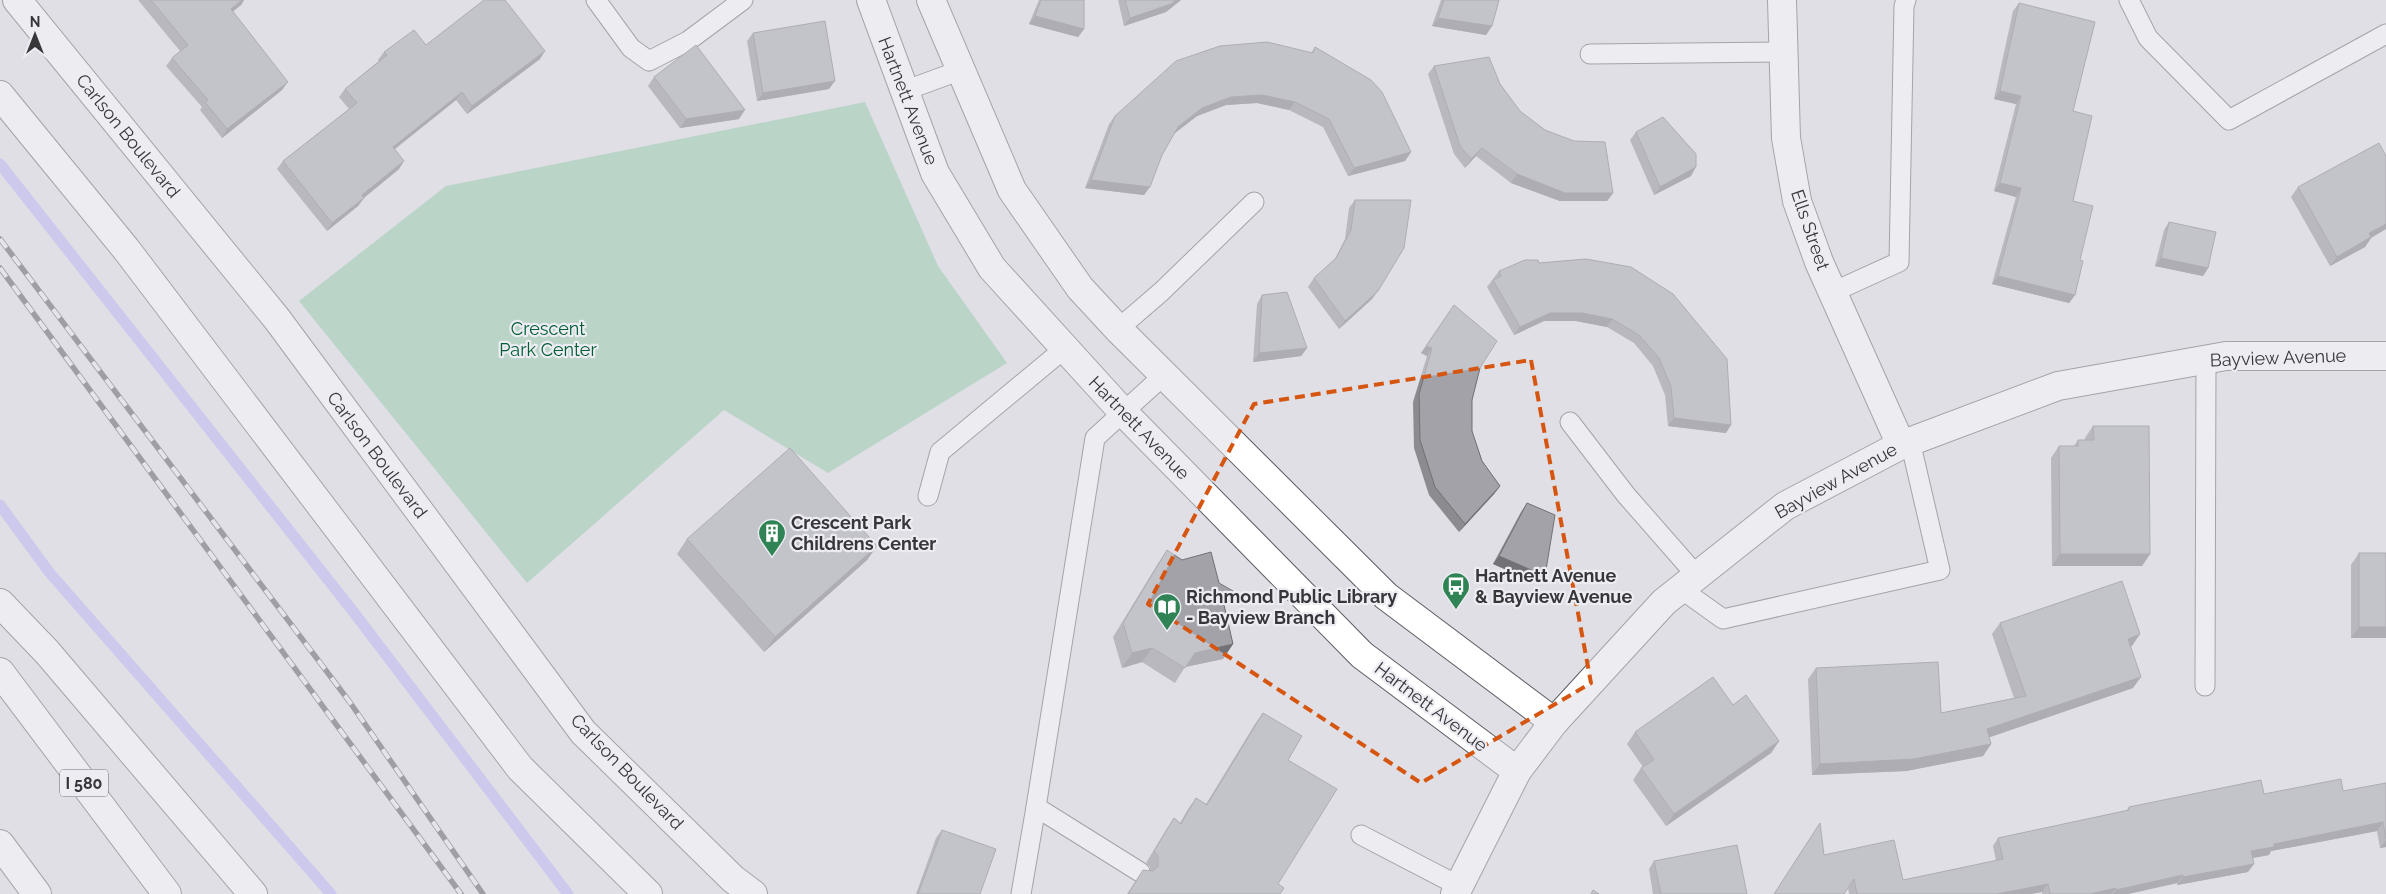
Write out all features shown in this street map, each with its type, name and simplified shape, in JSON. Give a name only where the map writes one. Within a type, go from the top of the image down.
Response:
[{"type":"main road","name":"Carlson Boulevard","points":[[17,0],[277,319],[583,732],[733,879],[753,894]]},
{"type":"main road","name":"Hartnett Avenue","points":[[871,0],[935,173],[992,268],[1122,411],[1362,655],[1517,771]]},
{"type":"main road","points":[[931,0],[1012,190],[1080,288],[1118,329],[1386,596],[1554,722]]},
{"type":"main road","name":"Ells Street","points":[[1782,0],[1786,138],[1790,171],[1797,201],[1833,292],[1905,443]]},
{"type":"main road","points":[[0,94],[126,249],[520,768],[648,894]]},
{"type":"main road","name":"Bayview Avenue","points":[[1457,890],[1517,771],[1554,722],[1664,602],[1785,506],[1905,443],[2058,386],[2226,356],[2386,356]]},
{"type":"main road","points":[[0,603],[47,652],[253,894]]},
{"type":"main road","name":"I 580","points":[[0,672],[167,894]]},
{"type":"main road","points":[[0,844],[37,894]]},
{"type":"main road","points":[[0,869],[15,894]]},
{"type":"lane","points":[[596,0],[631,48],[649,61],[688,41],[743,0]]},
{"type":"lane","points":[[1833,292],[1899,262],[1904,6],[1906,0]]},
{"type":"lane","points":[[2129,0],[2148,38],[2229,120],[2386,34]]},
{"type":"lane","points":[[1590,54],[1783,52]]},
{"type":"lane","points":[[904,92],[961,70]]},
{"type":"lane","points":[[1118,329],[1161,292],[1254,202]]},
{"type":"lane","points":[[928,496],[940,452],[1064,349]]},
{"type":"lane","points":[[2205,686],[2206,360]]},
{"type":"lane","points":[[1021,894],[1094,438],[1164,375]]},
{"type":"lane","points":[[1570,422],[1689,582],[1722,619],[1940,570],[1905,443]]},
{"type":"lane","points":[[1036,807],[1140,872]]},
{"type":"lane","points":[[1361,835],[1457,890]]},
{"type":"highlighted area","points":[[1531,360],[1591,683],[1421,783],[1148,604],[1254,404]]},
{"type":"green space","name":"Crescent Park Center","points":[[865,102],[938,266],[1007,363],[828,473],[724,410],[527,583],[299,301],[446,186]]},
{"type":"building","points":[[151,0],[242,0],[231,9],[288,82],[227,129],[205,102],[208,100],[172,58],[188,45]]},
{"type":"building","points":[[484,0],[505,0],[545,51],[472,106],[462,92],[393,147],[404,161],[362,195],[364,198],[332,223],[283,161],[357,103],[345,89],[387,55],[384,52],[414,30],[426,45]]},
{"type":"building","points":[[1041,0],[1084,0],[1084,29],[1035,16]]},
{"type":"building","points":[[1125,0],[1176,0],[1171,4],[1130,18]]},
{"type":"building","points":[[1444,0],[1499,0],[1492,26],[1438,18]]},
{"type":"building","points":[[2019,3],[2095,22],[2073,111],[2092,116],[2073,201],[2093,206],[2080,260],[2083,261],[2075,295],[1998,276],[2021,188],[2000,183],[2021,96],[2000,91]]},
{"type":"building","points":[[825,21],[835,81],[763,93],[753,33]]},
{"type":"building","points":[[1267,42],[1313,53],[1315,47],[1371,80],[1382,92],[1411,152],[1354,168],[1329,119],[1295,102],[1262,95],[1231,97],[1202,108],[1178,127],[1162,155],[1150,187],[1091,180],[1115,116],[1176,61],[1220,46]]},
{"type":"building","points":[[696,45],[745,110],[686,119],[654,77]]},
{"type":"building","points":[[1489,57],[1500,84],[1520,111],[1545,130],[1574,141],[1605,142],[1613,193],[1565,193],[1517,174],[1482,148],[1471,159],[1460,146],[1434,66]]},
{"type":"building","points":[[1663,117],[1696,154],[1696,167],[1660,187],[1636,132]]},
{"type":"building","points":[[2379,143],[2386,156],[2386,224],[2369,233],[2371,237],[2337,257],[2298,187]]},
{"type":"building","points":[[1355,200],[1411,200],[1404,248],[1378,291],[1345,321],[1314,278],[1336,258],[1351,230]]},
{"type":"building","points":[[2169,222],[2216,232],[2208,268],[2161,258]]},
{"type":"building","points":[[1586,259],[1631,267],[1673,294],[1727,359],[1731,425],[1674,418],[1671,387],[1659,358],[1639,335],[1612,319],[1582,313],[1550,313],[1520,327],[1493,280],[1501,276],[1499,271],[1525,260],[1538,260],[1539,263]]},
{"type":"building","points":[[1287,292],[1307,348],[1259,353],[1262,295]]},
{"type":"building","points":[[1454,305],[1497,341],[1480,368],[1472,400],[1472,431],[1482,461],[1500,486],[1465,524],[1435,487],[1420,440],[1419,394],[1432,348],[1426,346]]},
{"type":"building","points":[[2093,426],[2149,426],[2150,554],[2060,554],[2059,446],[2078,446],[2078,440],[2094,440]]},
{"type":"building","name":"Crescent Park Childrens Center","points":[[790,448],[877,546],[775,637],[687,539]]},
{"type":"building","points":[[1527,503],[1555,515],[1545,576],[1499,556]]},
{"type":"building","name":"Richmond Public Library - Bayview Branch","points":[[1167,550],[1182,560],[1211,552],[1219,583],[1233,591],[1224,605],[1233,644],[1195,653],[1185,668],[1152,648],[1132,653],[1123,623]]},
{"type":"building","points":[[2359,553],[2386,553],[2386,627],[2359,627]]},
{"type":"building","points":[[2122,581],[2140,634],[2128,639],[2141,677],[1987,729],[1991,744],[1914,759],[1820,764],[1816,668],[1938,662],[1941,713],[2026,696],[2000,623]]},
{"type":"building","points":[[1713,677],[1733,705],[1746,695],[1779,741],[1674,814],[1641,768],[1654,760],[1635,732]]},
{"type":"building","points":[[1263,713],[1302,736],[1288,760],[1337,789],[1278,884],[1284,888],[1280,894],[1128,894],[1143,870],[1153,871],[1158,866],[1158,856],[1154,851],[1174,818],[1181,824],[1196,798],[1207,805]]},
{"type":"building","points":[[2341,779],[2343,791],[2386,783],[2386,839],[2383,822],[2274,844],[2274,847],[2251,851],[2254,864],[2183,877],[2183,875],[2090,894],[2050,894],[2048,884],[1997,894],[1857,894],[1854,879],[1844,894],[1774,894],[1820,823],[1824,855],[1894,840],[1903,880],[2003,859],[1998,838],[2129,810],[2129,807],[2261,780],[2264,794]]},
{"type":"building","points":[[942,830],[996,849],[980,894],[918,894]]},
{"type":"building","points":[[1737,845],[1747,894],[1661,894],[1654,861]]},
{"type":"building","points":[[1593,890],[1599,894],[1591,894]]},
{"type":"waterway","points":[[0,164],[352,610],[568,894]]},
{"type":"waterway","points":[[0,505],[49,572],[331,894]]},
{"type":"railway","points":[[0,239],[349,701],[483,894]]},
{"type":"railway","points":[[0,268],[461,894]]},
{"type":"place","name":"Crescent Park Childrens Center","points":[[772,557]]},
{"type":"place","name":"Hartnett Avenue & Bayview Avenue","points":[[1456,610]]},
{"type":"place","name":"Richmond Public Library - Bayview Branch","points":[[1167,631]]}]
